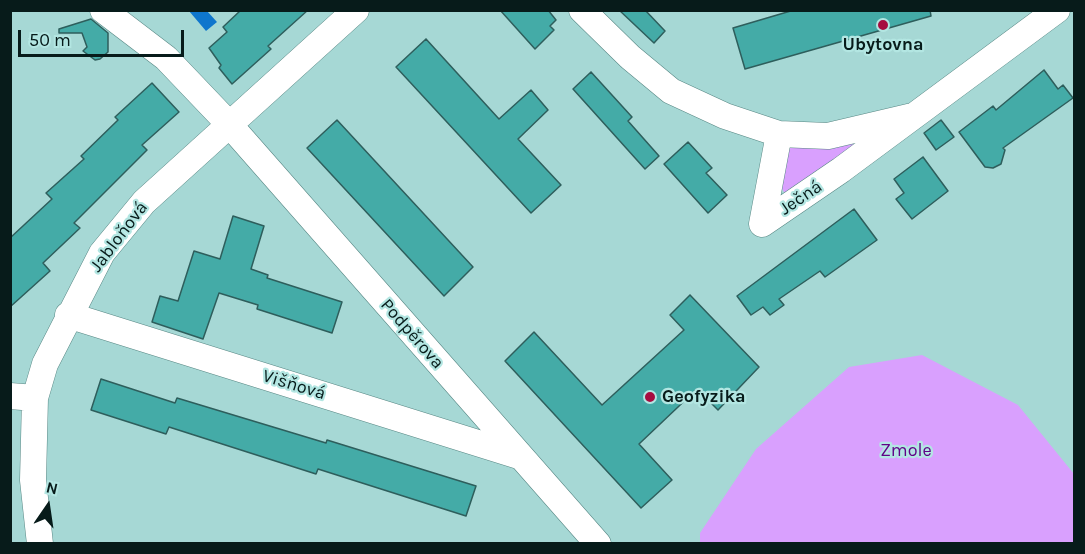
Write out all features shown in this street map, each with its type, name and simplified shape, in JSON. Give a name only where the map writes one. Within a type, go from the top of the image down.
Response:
[{"type":"street","name":"Podpěrova","points":[[103,10],[166,58],[228,123],[598,543]]},
{"type":"street","name":"Jabloňová","points":[[40,543],[23,397],[45,364],[68,315],[102,253],[144,202],[228,123],[356,10]]},
{"type":"street","name":"Ječná","points":[[582,10],[630,57],[671,91],[725,116],[779,134],[828,136],[913,116]]},
{"type":"street","name":"Ječná","points":[[779,134],[762,224],[841,170],[1057,10]]},
{"type":"street","name":"Višňová","points":[[68,315],[519,456]]},
{"type":"green space","points":[[792,142],[854,142],[855,146],[792,194],[784,192],[779,184],[783,153]]},
{"type":"green space","name":"Zmole","points":[[922,355],[1018,405],[1074,474],[1074,543],[700,543],[700,533],[756,449],[849,367]]},
{"type":"water","points":[[189,11],[207,11],[217,22],[206,31]]},
{"type":"building","points":[[241,10],[308,10],[268,46],[271,49],[232,84],[219,68],[221,65],[209,48],[227,32],[223,27]]},
{"type":"building","points":[[500,10],[548,10],[556,20],[550,26],[554,30],[535,49]]},
{"type":"building","points":[[619,10],[645,10],[665,31],[654,43]]},
{"type":"building","points":[[794,10],[930,10],[931,16],[745,69],[733,28]]},
{"type":"building","points":[[91,19],[108,33],[108,52],[95,60],[83,51],[87,47],[82,33],[59,33],[59,29]]},
{"type":"building","points":[[426,39],[499,119],[531,90],[548,110],[518,139],[561,185],[531,213],[396,67]]},
{"type":"building","points":[[1044,70],[1058,89],[1063,85],[1073,98],[1003,148],[1005,150],[1001,164],[993,168],[985,167],[959,132],[993,106],[996,110]]},
{"type":"building","points":[[591,72],[632,117],[628,121],[659,156],[645,169],[573,89]]},
{"type":"building","points":[[152,83],[179,112],[142,145],[147,150],[74,223],[80,228],[43,263],[50,271],[10,307],[10,238],[52,199],[46,193],[84,159],[81,156],[118,120],[115,117]]},
{"type":"building","points":[[337,120],[473,267],[444,296],[307,148]]},
{"type":"building","points":[[941,120],[954,137],[936,150],[924,133]]},
{"type":"building","points":[[688,142],[712,168],[706,173],[727,195],[708,213],[664,164]]},
{"type":"building","points":[[923,157],[948,191],[912,219],[896,199],[904,193],[894,179]]},
{"type":"building","points":[[854,209],[877,240],[825,277],[820,271],[779,299],[784,305],[770,315],[763,307],[751,315],[737,296]]},
{"type":"building","points":[[233,216],[264,226],[251,269],[268,275],[267,278],[342,302],[332,333],[257,309],[258,305],[219,293],[203,339],[152,322],[160,296],[178,301],[194,251],[220,259]]},
{"type":"building","name":"Geofyzika","points":[[690,295],[759,367],[718,410],[697,389],[639,444],[672,480],[641,508],[505,361],[534,332],[602,405],[684,330],[670,315]]},
{"type":"building","points":[[101,379],[175,403],[177,398],[326,443],[327,440],[476,486],[466,516],[318,469],[316,474],[169,427],[166,434],[91,410]]},
{"type":"place","name":"Ubytovna","points":[[883,25]]},
{"type":"place","name":"Geofyzika","points":[[650,397]]}]
